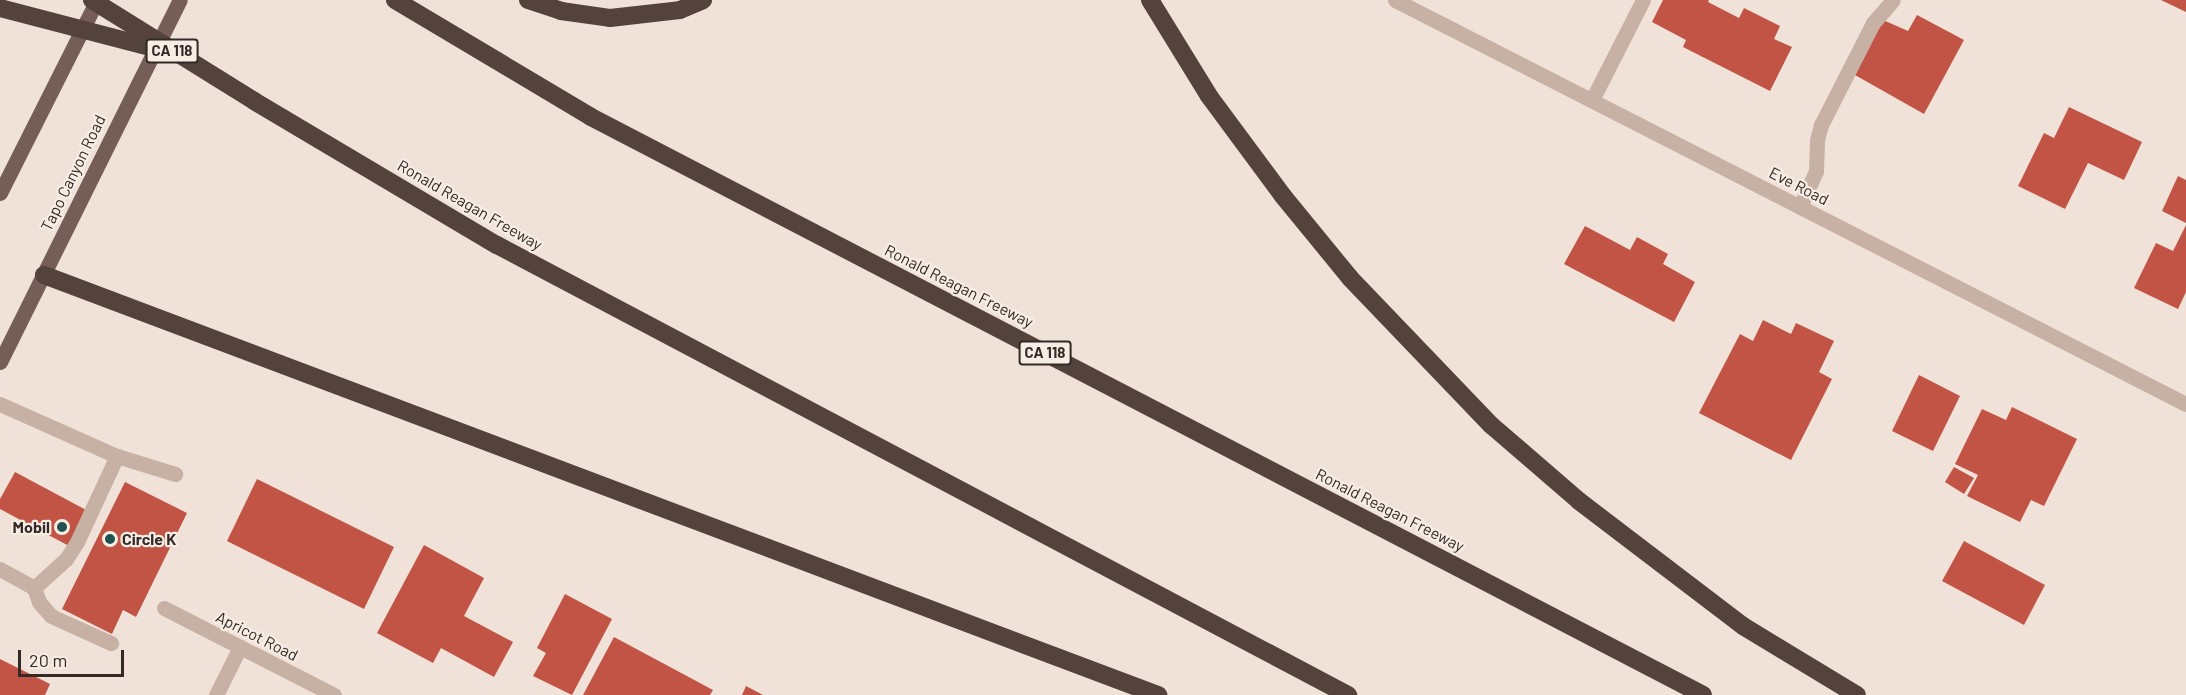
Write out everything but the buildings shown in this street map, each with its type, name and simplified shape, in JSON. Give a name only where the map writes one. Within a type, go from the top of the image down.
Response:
[{"type":"highway","name":"Ronald Reagan Freeway","points":[[92,0],[177,55],[497,245],[1348,695]]},
{"type":"highway","name":"Ronald Reagan Freeway","points":[[395,0],[591,117],[1703,695]]},
{"type":"highway","points":[[528,0],[561,11],[610,18],[681,10],[703,0]]},
{"type":"highway","points":[[1150,0],[1209,96],[1283,196],[1358,286],[1491,425],[1579,501],[1743,626],[1857,695]]},
{"type":"highway","points":[[0,8],[177,55]]},
{"type":"highway","points":[[44,275],[1158,695]]},
{"type":"main road","points":[[0,193],[97,0]]},
{"type":"main road","name":"Tapo Canyon Road","points":[[0,362],[180,0]]},
{"type":"street","name":"Eve Road","points":[[1395,0],[2186,404]]},
{"type":"street","points":[[1592,100],[1643,0]]},
{"type":"street","points":[[1800,207],[1816,171],[1817,140],[1821,125],[1873,23],[1893,0]]},
{"type":"street","points":[[0,404],[117,456],[175,474]]},
{"type":"street","points":[[34,588],[66,559],[77,542],[117,456]]},
{"type":"street","points":[[0,568],[34,588],[39,602],[51,616],[66,625],[111,643]]},
{"type":"street","name":"Apricot Road","points":[[164,608],[334,695]]},
{"type":"street","points":[[216,695],[240,647]]},
{"type":"place","name":"Mobil","points":[[62,527]]},
{"type":"place","name":"Circle K","points":[[110,539]]}]
